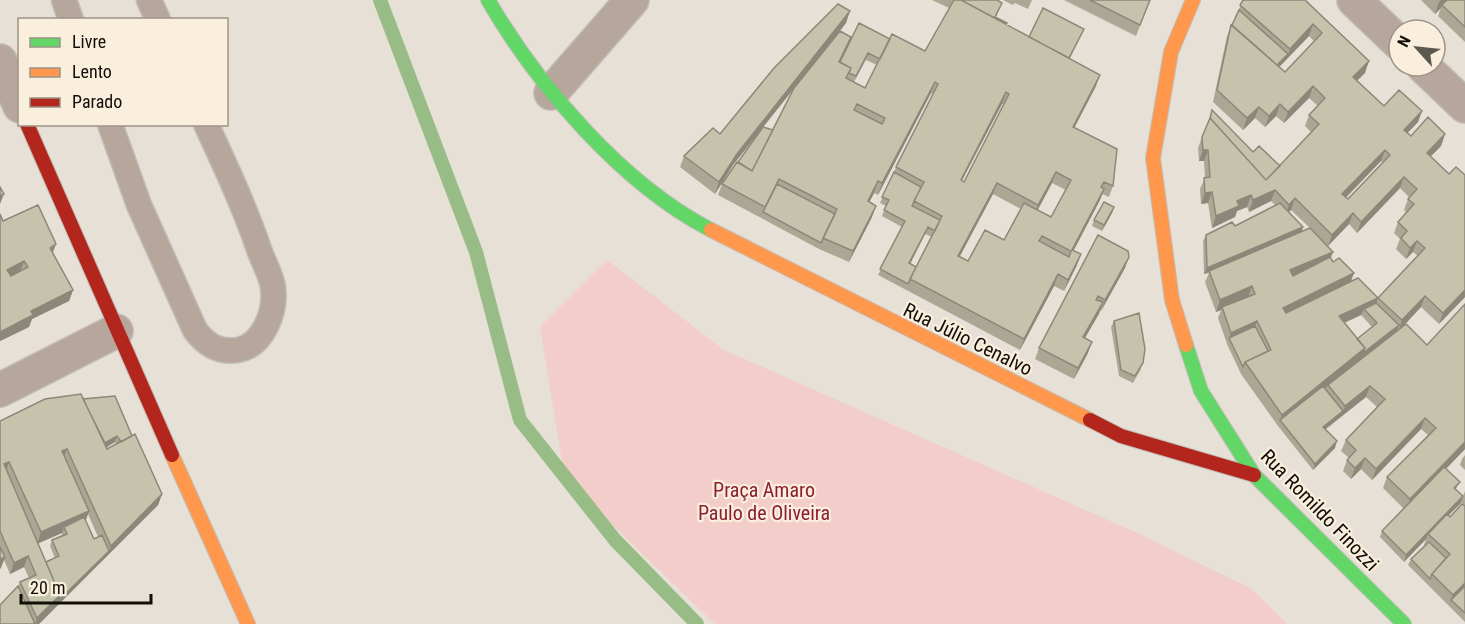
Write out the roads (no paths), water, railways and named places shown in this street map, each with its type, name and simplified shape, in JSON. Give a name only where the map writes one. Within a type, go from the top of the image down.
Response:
[{"type":"street","name":"Rua Júlio Cenalvo","points":[[488,0],[507,33],[551,93],[637,180],[676,212],[818,286],[1121,436],[1254,475]]},
{"type":"street","points":[[551,93],[632,0]]},
{"type":"street","name":"Rua Romildo Finozzi","points":[[1193,0],[1171,52],[1153,158],[1172,300],[1201,391],[1254,475],[1404,624]]},
{"type":"street","points":[[1354,0],[1387,32]]},
{"type":"street","points":[[0,61],[18,102]]},
{"type":"street","points":[[1436,78],[1465,106]]},
{"type":"street","points":[[28,126],[116,331],[248,624]]},
{"type":"street","points":[[0,390],[116,331]]},
{"type":"lane","points":[[64,0],[70,18]]},
{"type":"lane","points":[[148,0],[157,18]]},
{"type":"lane","points":[[111,126],[139,205],[195,330],[204,342],[228,351],[244,348],[264,330],[273,309],[273,287],[244,207],[207,126]]},
{"type":"waterway","points":[[380,0],[476,252],[520,420],[615,540],[697,624]]},
{"type":"park label","name":"Praça Amaro Paulo de Oliveira","points":[[764,502]]}]
